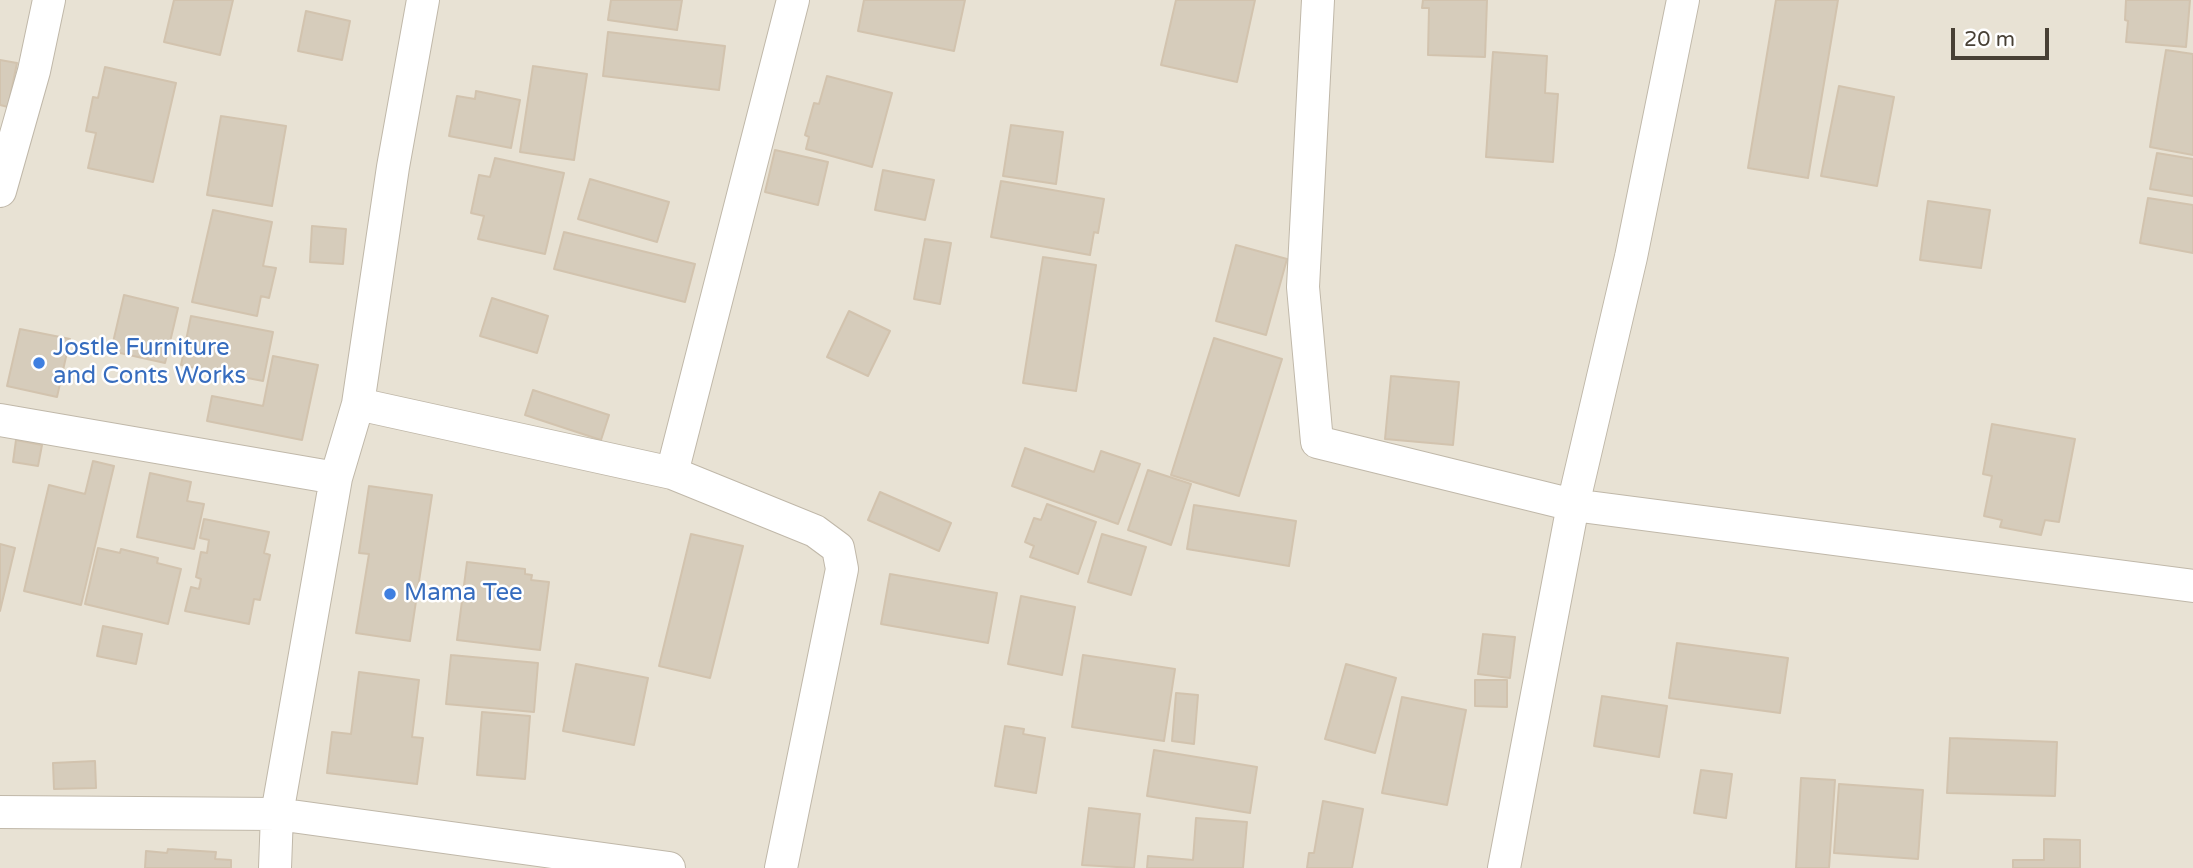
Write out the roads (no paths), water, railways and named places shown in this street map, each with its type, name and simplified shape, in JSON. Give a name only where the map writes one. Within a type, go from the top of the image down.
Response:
[{"type":"street","points":[[0,191],[34,71],[50,0]]},
{"type":"street","points":[[275,868],[277,814],[336,478],[358,404],[393,167],[423,0]]},
{"type":"street","points":[[672,473],[793,0]]},
{"type":"street","points":[[1318,0],[1303,287],[1317,442],[1573,505],[2193,586]]},
{"type":"street","points":[[1504,868],[1573,505],[1630,257],[1683,0]]},
{"type":"street","points":[[358,404],[672,473],[815,531],[838,548],[842,569],[780,868]]},
{"type":"street","points":[[0,420],[336,478]]},
{"type":"street","points":[[0,812],[277,814],[667,868]]},
{"type":"place","name":"Jostle Furniture and Conts Works","points":[[39,363]]},
{"type":"place","name":"Mama Tee","points":[[390,594]]}]
